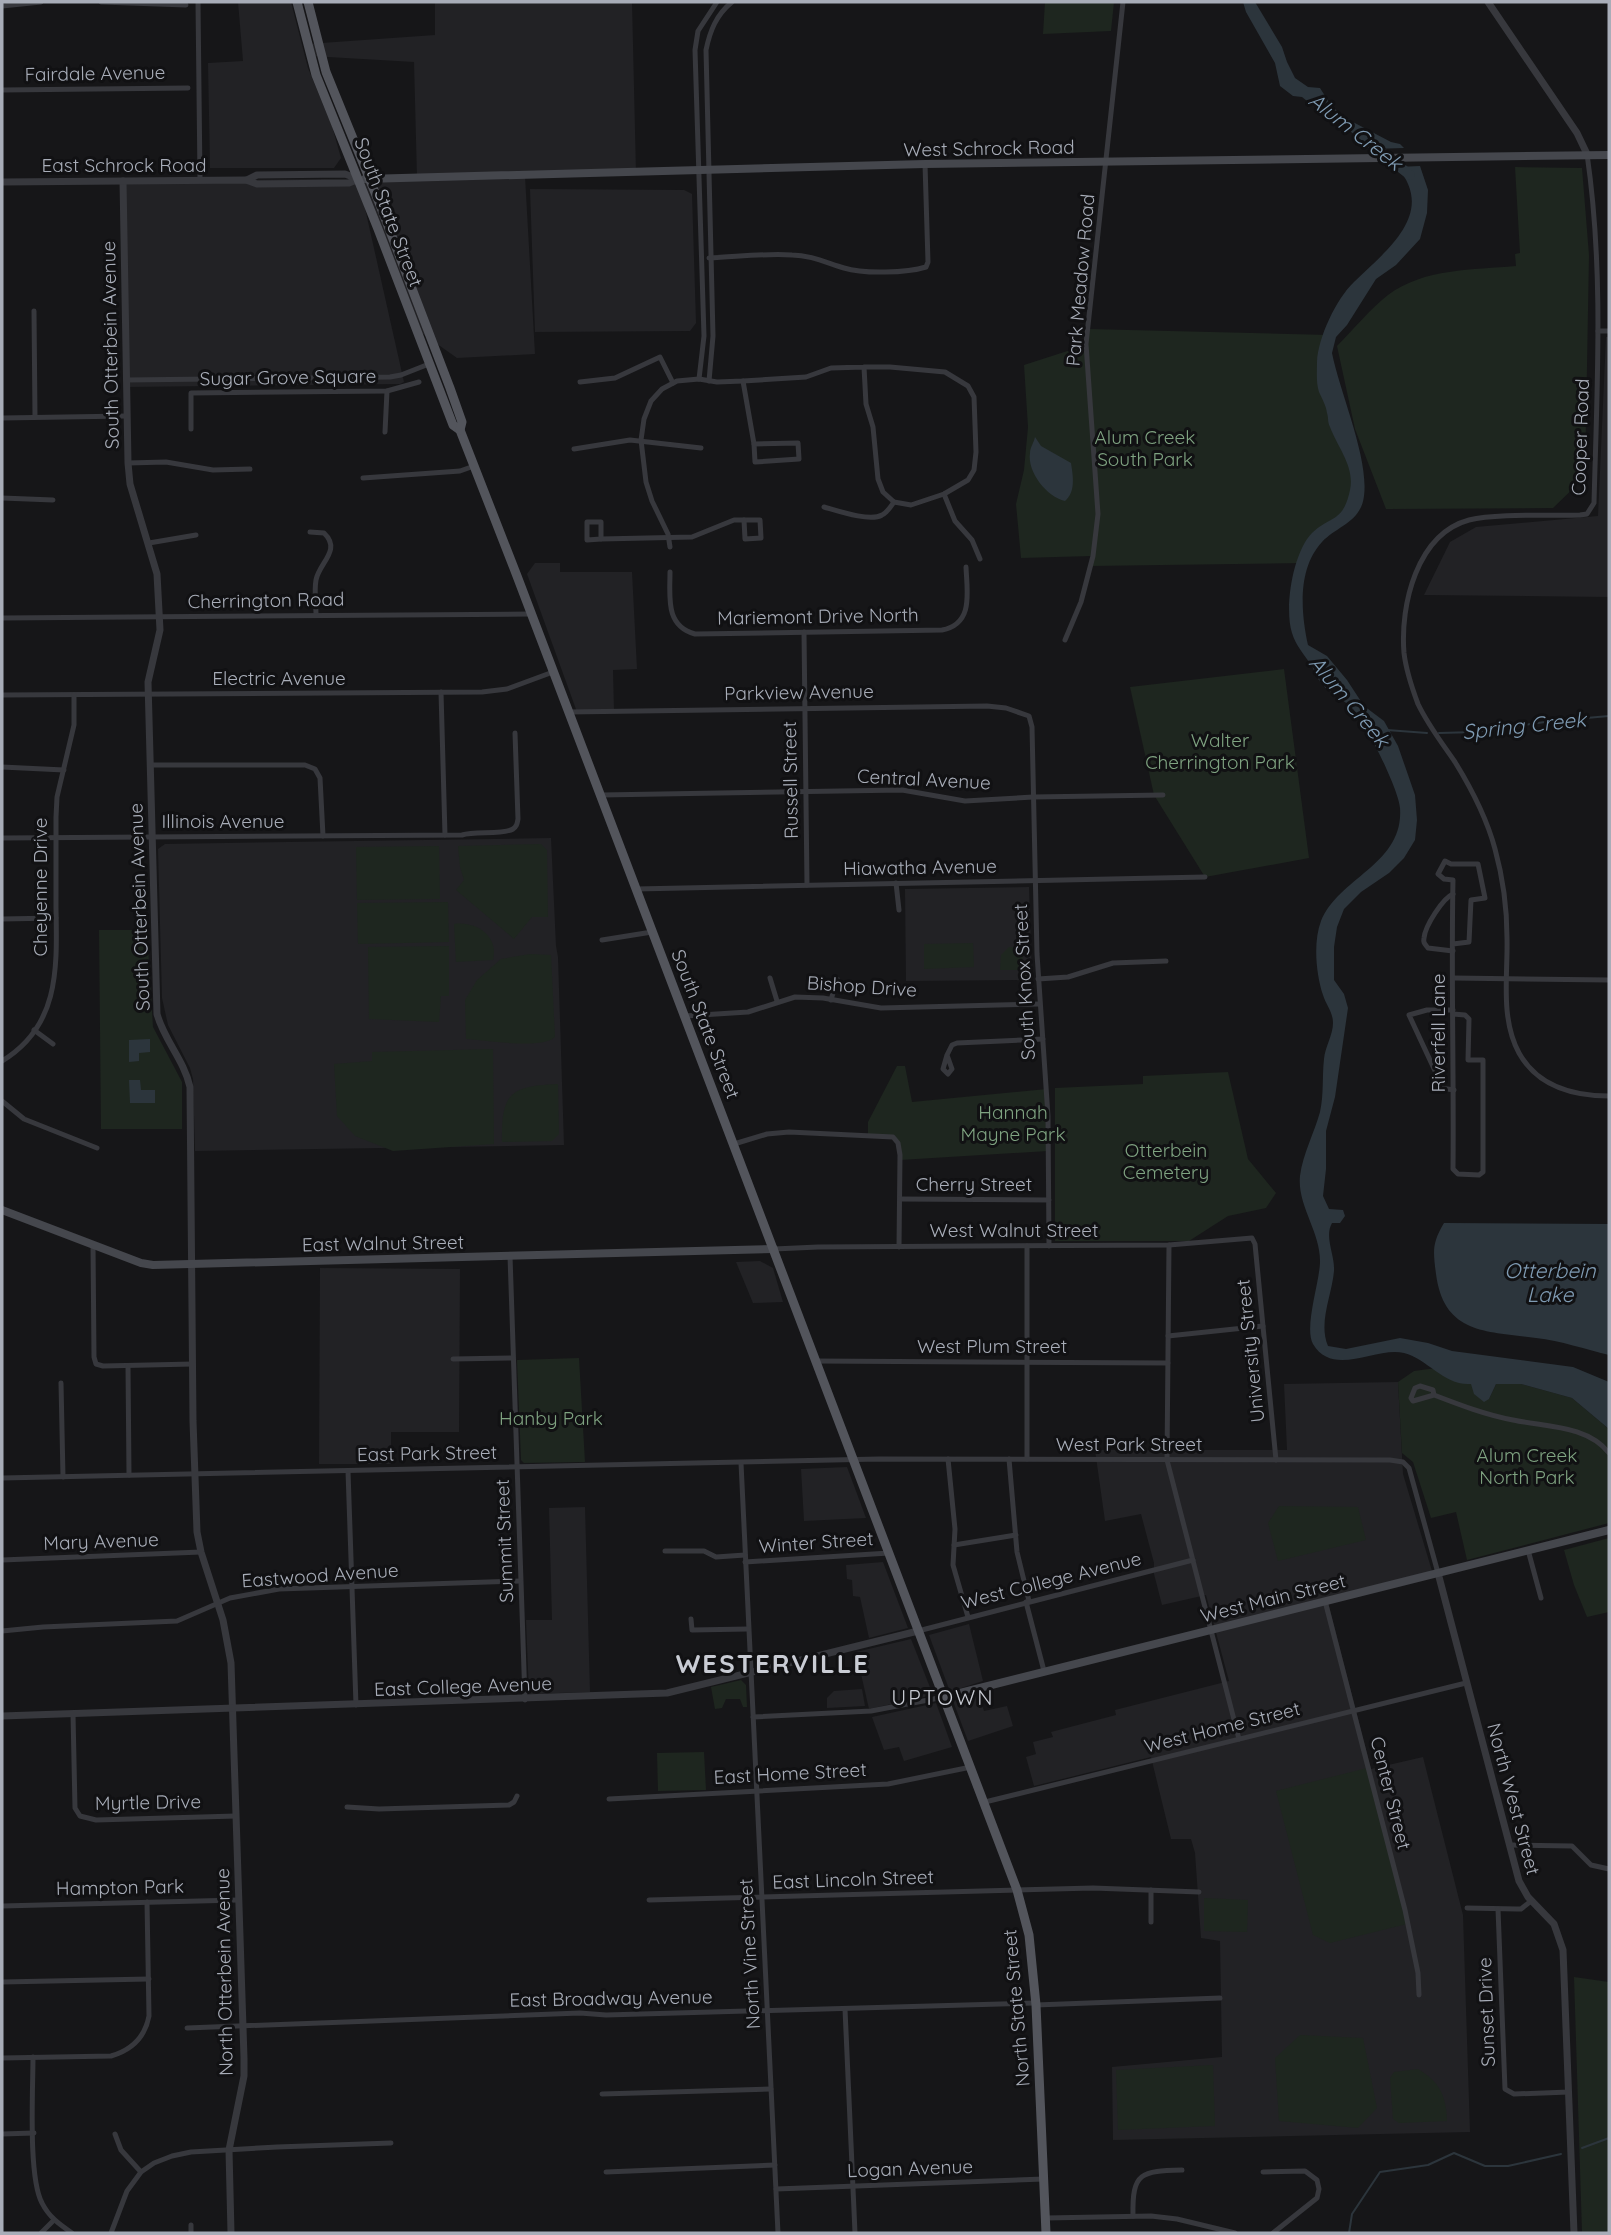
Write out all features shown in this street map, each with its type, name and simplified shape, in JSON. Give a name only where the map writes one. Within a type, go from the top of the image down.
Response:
[{"type":"main road","name":"South State Street","points":[[297,2],[330,95],[340,109],[370,179],[446,396],[456,407],[474,466],[918,1630]]},
{"type":"main road","points":[[305,2],[316,55]]},
{"type":"main road","name":"South State Street","points":[[316,55],[328,105],[405,302],[434,363],[443,400],[453,425],[461,426]]},
{"type":"main road","name":"West Schrock Road","points":[[370,179],[709,172],[925,164],[1609,155]]},
{"type":"main road","name":"East Schrock Road","points":[[359,180],[370,179]]},
{"type":"main road","points":[[359,180],[366,185],[392,248],[398,254]]},
{"type":"main road","name":"East Walnut Street","points":[[2,1210],[141,1263],[153,1265],[774,1250]]},
{"type":"main road","name":"West Main Street","points":[[944,1697],[1609,1530]]},
{"type":"main road","name":"North State Street","points":[[918,1630],[1017,1889],[1029,1935],[1046,2233]]},
{"type":"street","points":[[2,6],[41,2]]},
{"type":"street","points":[[101,2],[186,5]]},
{"type":"street","points":[[198,2],[200,180]]},
{"type":"street","points":[[699,379],[704,351],[703,258],[695,50],[699,29],[718,2]]},
{"type":"street","points":[[709,381],[713,336],[706,51],[713,25],[721,11],[732,2]]},
{"type":"street","name":"Park Meadow Road","points":[[1065,640],[1081,603],[1093,556],[1098,514],[1086,344],[1124,2]]},
{"type":"street","name":"Cooper Road","points":[[1488,2],[1577,133],[1587,155],[1597,240],[1594,490],[1591,509],[1580,515],[1485,518],[1455,525],[1441,534],[1431,545],[1416,572],[1406,619],[1404,652],[1419,706],[1469,786],[1494,845],[1506,910],[1507,1006],[1512,1038],[1530,1068],[1559,1089],[1574,1094],[1609,1096]]},
{"type":"street","name":"Fairdale Avenue","points":[[2,90],[188,88]]},
{"type":"street","points":[[703,258],[793,254],[827,261],[845,269],[918,270],[926,267],[925,164]]},
{"type":"street","name":"East Schrock Road","points":[[2,182],[246,180],[257,175],[345,174],[359,180]]},
{"type":"street","name":"South Otterbein Avenue","points":[[123,181],[128,463],[130,484],[157,574],[160,617],[160,630],[148,682],[157,1014],[183,1065],[190,1087],[194,1474],[201,1552],[228,1643],[233,1709]]},
{"type":"street","points":[[34,311],[35,417]]},
{"type":"street","points":[[1598,331],[1609,331]]},
{"type":"street","points":[[580,382],[615,378],[660,357],[673,383]]},
{"type":"street","points":[[126,380],[390,377],[434,363]]},
{"type":"street","points":[[670,547],[669,538],[646,482],[641,440],[644,419],[651,401],[662,388],[673,383],[699,379],[743,382],[806,377],[831,368],[864,367],[890,367],[946,372],[968,386],[974,397],[974,470],[968,480],[944,494],[911,505],[894,502],[883,492],[878,479],[873,427],[866,404],[864,367]]},
{"type":"street","name":"Sugar Grove Square","points":[[191,429],[191,393],[387,391],[419,382]]},
{"type":"street","points":[[743,382],[755,462],[799,459],[798,443],[754,444]]},
{"type":"street","points":[[385,432],[387,391]]},
{"type":"street","points":[[2,418],[127,416]]},
{"type":"street","points":[[575,449],[641,440],[701,448]]},
{"type":"street","points":[[128,463],[166,463],[213,470],[250,469]]},
{"type":"street","points":[[363,478],[460,471],[474,466]]},
{"type":"street","points":[[944,494],[955,521],[972,540],[980,559]]},
{"type":"street","points":[[2,498],[53,500]]},
{"type":"street","points":[[824,507],[858,516],[878,517],[894,502]]},
{"type":"street","points":[[601,539],[701,535],[726,523],[744,520],[760,520],[761,538],[745,539],[744,520]]},
{"type":"street","points":[[310,532],[324,533],[330,544],[329,557],[316,580],[316,615]]},
{"type":"street","points":[[149,543],[196,535]]},
{"type":"street","name":"Mariemont Drive North","points":[[670,572],[672,618],[678,626],[695,634],[942,630],[958,625],[964,618],[967,605],[966,567]]},
{"type":"street","name":"Cherrington Road","points":[[2,618],[531,614]]},
{"type":"street","name":"Russell Street","points":[[804,632],[807,885]]},
{"type":"street","name":"Electric Avenue","points":[[2,695],[495,692],[553,672]]},
{"type":"street","points":[[441,692],[445,835]]},
{"type":"street","name":"Cheyenne Drive","points":[[2,1061],[34,1030],[47,1007],[55,979],[57,797],[74,725],[74,695]]},
{"type":"street","name":"Parkview Avenue","points":[[568,712],[987,706],[1029,716]]},
{"type":"street","name":"South Knox Street","points":[[1029,716],[1032,727],[1039,1004],[1048,1116],[1049,1246]]},
{"type":"street","name":"Illinois Avenue","points":[[2,838],[445,835],[509,830],[516,825],[515,733]]},
{"type":"street","points":[[150,765],[312,767],[320,778],[323,836]]},
{"type":"street","points":[[2,767],[64,770]]},
{"type":"street","name":"Central Avenue","points":[[600,795],[902,790],[965,801],[1163,795]]},
{"type":"street","name":"Riverfell Lane","points":[[1453,943],[1466,943],[1471,939],[1471,900],[1482,899],[1485,894],[1478,864],[1443,862],[1439,876],[1454,880],[1453,894],[1453,943],[1453,951],[1454,978],[1453,1012],[1453,1169],[1458,1174],[1483,1172],[1483,1060],[1468,1060],[1469,1019],[1453,1012]]},
{"type":"street","name":"Hiawatha Avenue","points":[[636,889],[1205,877]]},
{"type":"street","points":[[896,883],[899,910]]},
{"type":"street","points":[[1453,894],[1447,896],[1439,907],[1423,937],[1428,948],[1453,951]]},
{"type":"street","points":[[2,919],[57,918]]},
{"type":"street","points":[[602,940],[652,932]]},
{"type":"street","points":[[1038,979],[1068,977],[1113,963],[1166,961]]},
{"type":"street","points":[[770,978],[777,1001]]},
{"type":"street","points":[[1454,978],[1609,980]]},
{"type":"street","points":[[831,1000],[836,979]]},
{"type":"street","name":"Bishop Drive","points":[[685,1016],[748,1012],[777,1001],[809,997],[881,1008],[1039,1004]]},
{"type":"street","points":[[1453,1012],[1427,1010],[1409,1015],[1436,1073],[1438,1085],[1454,1090]]},
{"type":"street","points":[[34,1030],[53,1044]]},
{"type":"street","points":[[947,1055],[952,1045],[957,1043],[1042,1039]]},
{"type":"street","points":[[2,1101],[24,1119],[97,1148]]},
{"type":"street","points":[[734,1144],[768,1134],[789,1132],[890,1136],[895,1139],[900,1156],[899,1247]]},
{"type":"street","name":"Cherry Street","points":[[900,1199],[1049,1200]]},
{"type":"street","name":"West Walnut Street","points":[[774,1250],[1169,1245],[1253,1239]]},
{"type":"street","name":"University Street","points":[[1253,1239],[1276,1460]]},
{"type":"street","points":[[93,1244],[96,1364],[193,1364]]},
{"type":"street","points":[[1169,1245],[1167,1460],[1239,1739]]},
{"type":"street","points":[[1027,1246],[1027,1459]]},
{"type":"street","name":"Summit Street","points":[[509,1256],[525,1699]]},
{"type":"street","points":[[1168,1336],[1263,1326]]},
{"type":"street","points":[[453,1359],[513,1358]]},
{"type":"street","name":"West Plum Street","points":[[816,1362],[1168,1363]]},
{"type":"street","points":[[128,1366],[129,1475]]},
{"type":"street","points":[[61,1383],[63,1477]]},
{"type":"street","points":[[1434,1395],[1508,1419],[1569,1429],[1591,1438],[1609,1453]]},
{"type":"street","points":[[948,1459],[955,1529],[954,1575],[968,1617]]},
{"type":"street","points":[[1009,1459],[1017,1552],[1044,1671]]},
{"type":"street","name":"West Park Street","points":[[854,1460],[1403,1461],[1411,1475],[1438,1573]]},
{"type":"street","name":"East Park Street","points":[[2,1478],[854,1460]]},
{"type":"street","name":"North Vine Street","points":[[741,1463],[778,2233]]},
{"type":"street","points":[[348,1471],[356,1705]]},
{"type":"street","points":[[954,1545],[1016,1535]]},
{"type":"street","points":[[1528,1550],[1541,1598]]},
{"type":"street","name":"Winter Street","points":[[665,1551],[704,1551],[716,1557],[745,1559],[889,1553]]},
{"type":"street","name":"Mary Avenue","points":[[2,1560],[201,1552]]},
{"type":"street","name":"West College Avenue","points":[[918,1630],[1193,1560]]},
{"type":"street","name":"North West Street","points":[[1438,1573],[1519,1881],[1560,1935],[1563,1950],[1574,2233]]},
{"type":"street","name":"Eastwood Avenue","points":[[2,1631],[167,1623],[218,1602],[249,1593],[353,1586],[520,1581]]},
{"type":"street","name":"Center Street","points":[[1325,1601],[1405,1910],[1418,1973],[1419,1995]]},
{"type":"street","points":[[691,1619],[692,1630],[748,1629]]},
{"type":"street","name":"East College Avenue","points":[[2,1716],[667,1693],[918,1630]]},
{"type":"street","name":"West Home Street","points":[[985,1802],[1466,1683]]},
{"type":"street","points":[[753,1717],[871,1711],[944,1697]]},
{"type":"street","name":"North Otterbein Avenue","points":[[231,2233],[229,2150],[244,2076],[233,1709]]},
{"type":"street","name":"Myrtle Drive","points":[[73,1714],[75,1808],[80,1816],[96,1820],[236,1816]]},
{"type":"street","name":"East Home Street","points":[[608,1799],[895,1783],[971,1768]]},
{"type":"street","points":[[347,1807],[379,1809],[509,1805],[517,1796]]},
{"type":"street","points":[[1510,1845],[1572,1846],[1591,1864],[1609,1869]]},
{"type":"street","name":"East Lincoln Street","points":[[649,1900],[1017,1889],[1199,1892]]},
{"type":"street","points":[[1151,1890],[1151,1922]]},
{"type":"street","name":"Hampton Park","points":[[2,1906],[239,1900]]},
{"type":"street","points":[[1466,1908],[1521,1909],[1531,1900]]},
{"type":"street","points":[[2,2058],[111,2056],[130,2048],[142,2036],[149,2017],[147,1902]]},
{"type":"street","name":"Sunset Drive","points":[[1498,1909],[1505,2089],[1514,2094],[1569,2092]]},
{"type":"street","points":[[2,1982],[149,1979]]},
{"type":"street","name":"East Broadway Avenue","points":[[187,2028],[580,2013],[606,2015],[1220,1998]]},
{"type":"street","points":[[845,2009],[855,2233]]},
{"type":"street","points":[[33,2057],[34,2172],[40,2200],[54,2220],[72,2233]]},
{"type":"street","points":[[602,2094],[771,2089]]},
{"type":"street","points":[[2,2134],[34,2133]]},
{"type":"street","points":[[115,2134],[121,2150],[141,2172]]},
{"type":"street","points":[[111,2233],[127,2191],[141,2172],[172,2156],[229,2150],[391,2143]]},
{"type":"street","points":[[606,2172],[775,2165]]},
{"type":"street","points":[[1133,2216],[1134,2186],[1141,2177],[1154,2171],[1182,2170]]},
{"type":"street","points":[[1263,2172],[1305,2171],[1317,2180],[1320,2189],[1317,2198],[1273,2233]]},
{"type":"street","name":"Logan Avenue","points":[[776,2189],[1044,2179]]},
{"type":"street","points":[[1046,2218],[1133,2216],[1177,2219],[1235,2233]]},
{"type":"street","points":[[41,2233],[54,2220]]},
{"type":"street","points":[[191,2225],[191,2233]]},
{"type":"shaded area","points":[[238,2],[291,2],[308,68],[332,126],[341,158],[334,168],[210,168],[208,63],[243,61]]},
{"type":"shaded area","points":[[435,2],[632,2],[636,173],[525,176],[535,354],[457,358],[416,329],[360,186],[404,382],[126,387],[123,181],[417,178],[414,62],[311,56],[307,44],[435,35]]},
{"type":"shaded area","points":[[530,189],[684,190],[692,194],[696,323],[690,331],[535,332]]},
{"type":"shaded area","points":[[1606,337],[1609,337],[1609,597],[1424,595],[1450,542],[1476,527],[1598,516]]},
{"type":"shaded area","points":[[535,563],[560,563],[560,572],[632,572],[637,669],[613,670],[614,711],[577,712],[527,574]]},
{"type":"shaded area","points":[[551,838],[564,1145],[195,1151],[193,1079],[168,1025],[162,998],[158,849],[165,844]]},
{"type":"shaded area","points":[[1029,887],[1032,980],[906,981],[905,889]]},
{"type":"shaded area","points":[[760,1261],[773,1268],[783,1302],[753,1303],[736,1262]]},
{"type":"shaded area","points":[[320,1268],[460,1269],[459,1432],[391,1432],[391,1464],[319,1464]]},
{"type":"shaded area","points":[[1398,1382],[1403,1474],[1432,1571],[1327,1598],[1371,1769],[1423,1757],[1463,1915],[1470,2132],[1113,2140],[1112,2067],[1222,2057],[1220,1941],[1201,1938],[1195,1853],[1191,1839],[1171,1839],[1151,1757],[1034,1786],[1026,1757],[1036,1754],[1033,1742],[1053,1737],[1051,1732],[1116,1715],[1115,1710],[1229,1681],[1206,1595],[1162,1605],[1141,1514],[1105,1521],[1095,1450],[1287,1450],[1284,1384]]},
{"type":"shaded area","points":[[847,1467],[866,1518],[804,1521],[801,1469]]},
{"type":"shaded area","points":[[585,1507],[590,1692],[529,1694],[526,1620],[552,1620],[549,1508]]},
{"type":"shaded area","points":[[883,1562],[908,1628],[869,1638],[860,1597],[853,1596],[852,1580],[847,1579],[846,1565]]},
{"type":"shaded area","points":[[969,1624],[983,1681],[952,1691],[929,1635]]},
{"type":"shaded area","points":[[911,1639],[933,1695],[869,1709],[856,1652]]},
{"type":"shaded area","points":[[862,1689],[865,1706],[827,1708],[827,1698],[834,1691]]},
{"type":"shaded area","points":[[978,1693],[984,1711],[1007,1706],[1013,1726],[968,1741],[953,1701]]},
{"type":"shaded area","points":[[936,1703],[952,1747],[904,1761],[899,1747],[884,1750],[872,1717]]},
{"type":"green space","points":[[1045,2],[1114,2],[1111,31],[1043,34]]},
{"type":"green space","points":[[1515,167],[1582,168],[1589,255],[1585,477],[1553,508],[1386,509],[1355,429],[1337,346],[1375,306],[1402,286],[1449,272],[1516,266],[1515,254],[1520,253]]},
{"type":"green space","name":"Alum Creek South Park","points":[[1088,329],[1328,335],[1357,489],[1347,518],[1317,539],[1305,563],[1090,566],[1092,556],[1021,558],[1016,504],[1024,470],[1028,427],[1024,365],[1086,345]]},
{"type":"green space","name":"Walter Cherrington Park","points":[[1284,669],[1309,858],[1205,877],[1154,795],[1130,687]]},
{"type":"green space","points":[[541,844],[547,850],[548,917],[532,917],[514,939],[456,890],[464,880],[458,846]]},
{"type":"green space","points":[[439,846],[440,899],[357,900],[356,847]]},
{"type":"green space","points":[[448,902],[449,942],[358,944],[357,903]]},
{"type":"green space","points":[[454,924],[470,925],[484,932],[492,943],[493,960],[456,962]]},
{"type":"green space","points":[[99,930],[147,930],[153,1027],[182,1082],[182,1129],[101,1129]]},
{"type":"green space","points":[[973,943],[974,967],[924,969],[924,944]]},
{"type":"green space","points":[[449,946],[449,996],[441,996],[439,1022],[369,1019],[368,947]]},
{"type":"green space","points":[[1009,947],[1022,947],[1021,970],[1000,970],[1001,955]]},
{"type":"green space","points":[[530,954],[551,955],[555,1037],[548,1041],[526,1044],[466,1039],[465,1000],[477,980],[501,959]]},
{"type":"green space","points":[[493,1049],[494,1144],[393,1151],[355,1136],[337,1116],[334,1064],[372,1061],[372,1052]]},
{"type":"green space","name":"Hannah Mayne Park","points":[[897,1066],[905,1066],[912,1102],[1047,1089],[1048,1151],[900,1160],[895,1139],[868,1136],[868,1122]]},
{"type":"green space","name":"Otterbein Cemetery","points":[[1228,1072],[1248,1159],[1276,1193],[1266,1208],[1228,1216],[1189,1241],[1055,1241],[1055,1088],[1143,1084],[1143,1076]]},
{"type":"green space","points":[[558,1084],[559,1134],[552,1141],[502,1142],[504,1113],[512,1095],[529,1087]]},
{"type":"green space","name":"Hanby Park","points":[[579,1358],[585,1462],[524,1463],[521,1460],[517,1360]]},
{"type":"green space","name":"Alum Creek North Park","points":[[1459,1365],[1489,1399],[1496,1384],[1521,1384],[1572,1398],[1609,1429],[1609,1523],[1467,1560],[1456,1512],[1431,1518],[1413,1462],[1402,1453],[1398,1382],[1414,1371]]},
{"type":"green space","points":[[1279,1506],[1358,1507],[1366,1540],[1278,1561],[1268,1523]]},
{"type":"green space","points":[[1609,1538],[1609,1612],[1587,1617],[1564,1550]]},
{"type":"green space","points":[[741,1680],[746,1685],[747,1707],[743,1707],[740,1699],[726,1699],[722,1708],[715,1709],[711,1687]]},
{"type":"green space","points":[[704,1752],[706,1790],[658,1791],[657,1753]]},
{"type":"green space","points":[[1367,1768],[1407,1924],[1330,1943],[1313,1935],[1276,1791]]},
{"type":"green space","points":[[1204,1898],[1248,1900],[1247,1932],[1204,1931]]},
{"type":"green space","points":[[1574,1977],[1609,1982],[1609,2233],[1582,2233]]},
{"type":"green space","points":[[1300,2035],[1363,2038],[1377,2108],[1358,2128],[1279,2121],[1275,2058]]},
{"type":"green space","points":[[1213,2065],[1215,2126],[1118,2130],[1116,2070]]},
{"type":"green space","points":[[1418,2069],[1432,2079],[1440,2090],[1447,2121],[1399,2123],[1393,2119],[1390,2078],[1394,2072]]},
{"type":"water","points":[[1243,2],[1255,2],[1282,47],[1295,78],[1308,87],[1320,88],[1332,107],[1351,121],[1404,148],[1372,149],[1302,97],[1293,96],[1280,86],[1275,63]]},
{"type":"water","points":[[1420,166],[1428,190],[1427,213],[1420,239],[1396,265],[1376,279],[1347,325],[1336,337],[1332,353],[1358,445],[1364,496],[1362,505],[1353,518],[1328,536],[1314,553],[1308,565],[1303,592],[1308,645],[1327,656],[1364,706],[1384,721],[1398,746],[1415,795],[1417,820],[1415,840],[1404,858],[1344,909],[1337,927],[1334,980],[1344,994],[1348,1008],[1335,1097],[1326,1131],[1323,1196],[1329,1209],[1343,1210],[1345,1216],[1340,1223],[1332,1223],[1329,1234],[1334,1271],[1325,1318],[1325,1337],[1328,1346],[1346,1349],[1400,1338],[1452,1351],[1573,1367],[1609,1382],[1609,1429],[1572,1398],[1521,1384],[1496,1384],[1489,1399],[1484,1402],[1474,1394],[1471,1384],[1444,1377],[1413,1356],[1393,1352],[1356,1359],[1332,1359],[1322,1354],[1313,1344],[1311,1337],[1311,1317],[1320,1263],[1317,1241],[1302,1198],[1300,1176],[1320,1112],[1324,1059],[1333,1023],[1319,978],[1317,938],[1321,921],[1330,906],[1382,857],[1392,843],[1398,827],[1400,808],[1388,772],[1358,715],[1320,682],[1296,642],[1290,622],[1290,595],[1295,566],[1305,542],[1312,533],[1336,517],[1344,508],[1351,482],[1348,465],[1329,425],[1326,407],[1318,389],[1317,362],[1321,342],[1329,319],[1347,289],[1393,244],[1410,215],[1412,200],[1408,184],[1397,167]]},
{"type":"water","points":[[1035,437],[1041,446],[1071,463],[1072,488],[1065,501],[1045,489],[1035,475],[1030,451]]},
{"type":"water","points":[[150,1039],[150,1052],[139,1053],[139,1061],[129,1062],[129,1040]]},
{"type":"water","points":[[129,1080],[140,1080],[141,1090],[155,1090],[155,1103],[130,1103]]},
{"type":"water","name":"Otterbein Lake","points":[[1444,1223],[1609,1224],[1609,1355],[1555,1341],[1485,1331],[1458,1319],[1448,1309],[1436,1274],[1434,1247]]},
{"type":"waterway","name":"Alum Creek","points":[[1367,141],[1410,175]]},
{"type":"waterway","name":"Spring Creek","points":[[1439,733],[1476,732],[1609,716]]},
{"type":"waterway","points":[[1387,730],[1427,733]]},
{"type":"waterway","points":[[1582,2148],[1609,2138]]},
{"type":"waterway","points":[[1349,2233],[1352,2214],[1380,2172],[1428,2165],[1454,2153],[1485,2166],[1508,2166],[1561,2154]]},
{"type":"district","name":"WESTERVILLE","points":[[773,1663]]},
{"type":"district","name":"UPTOWN","points":[[943,1697]]}]
